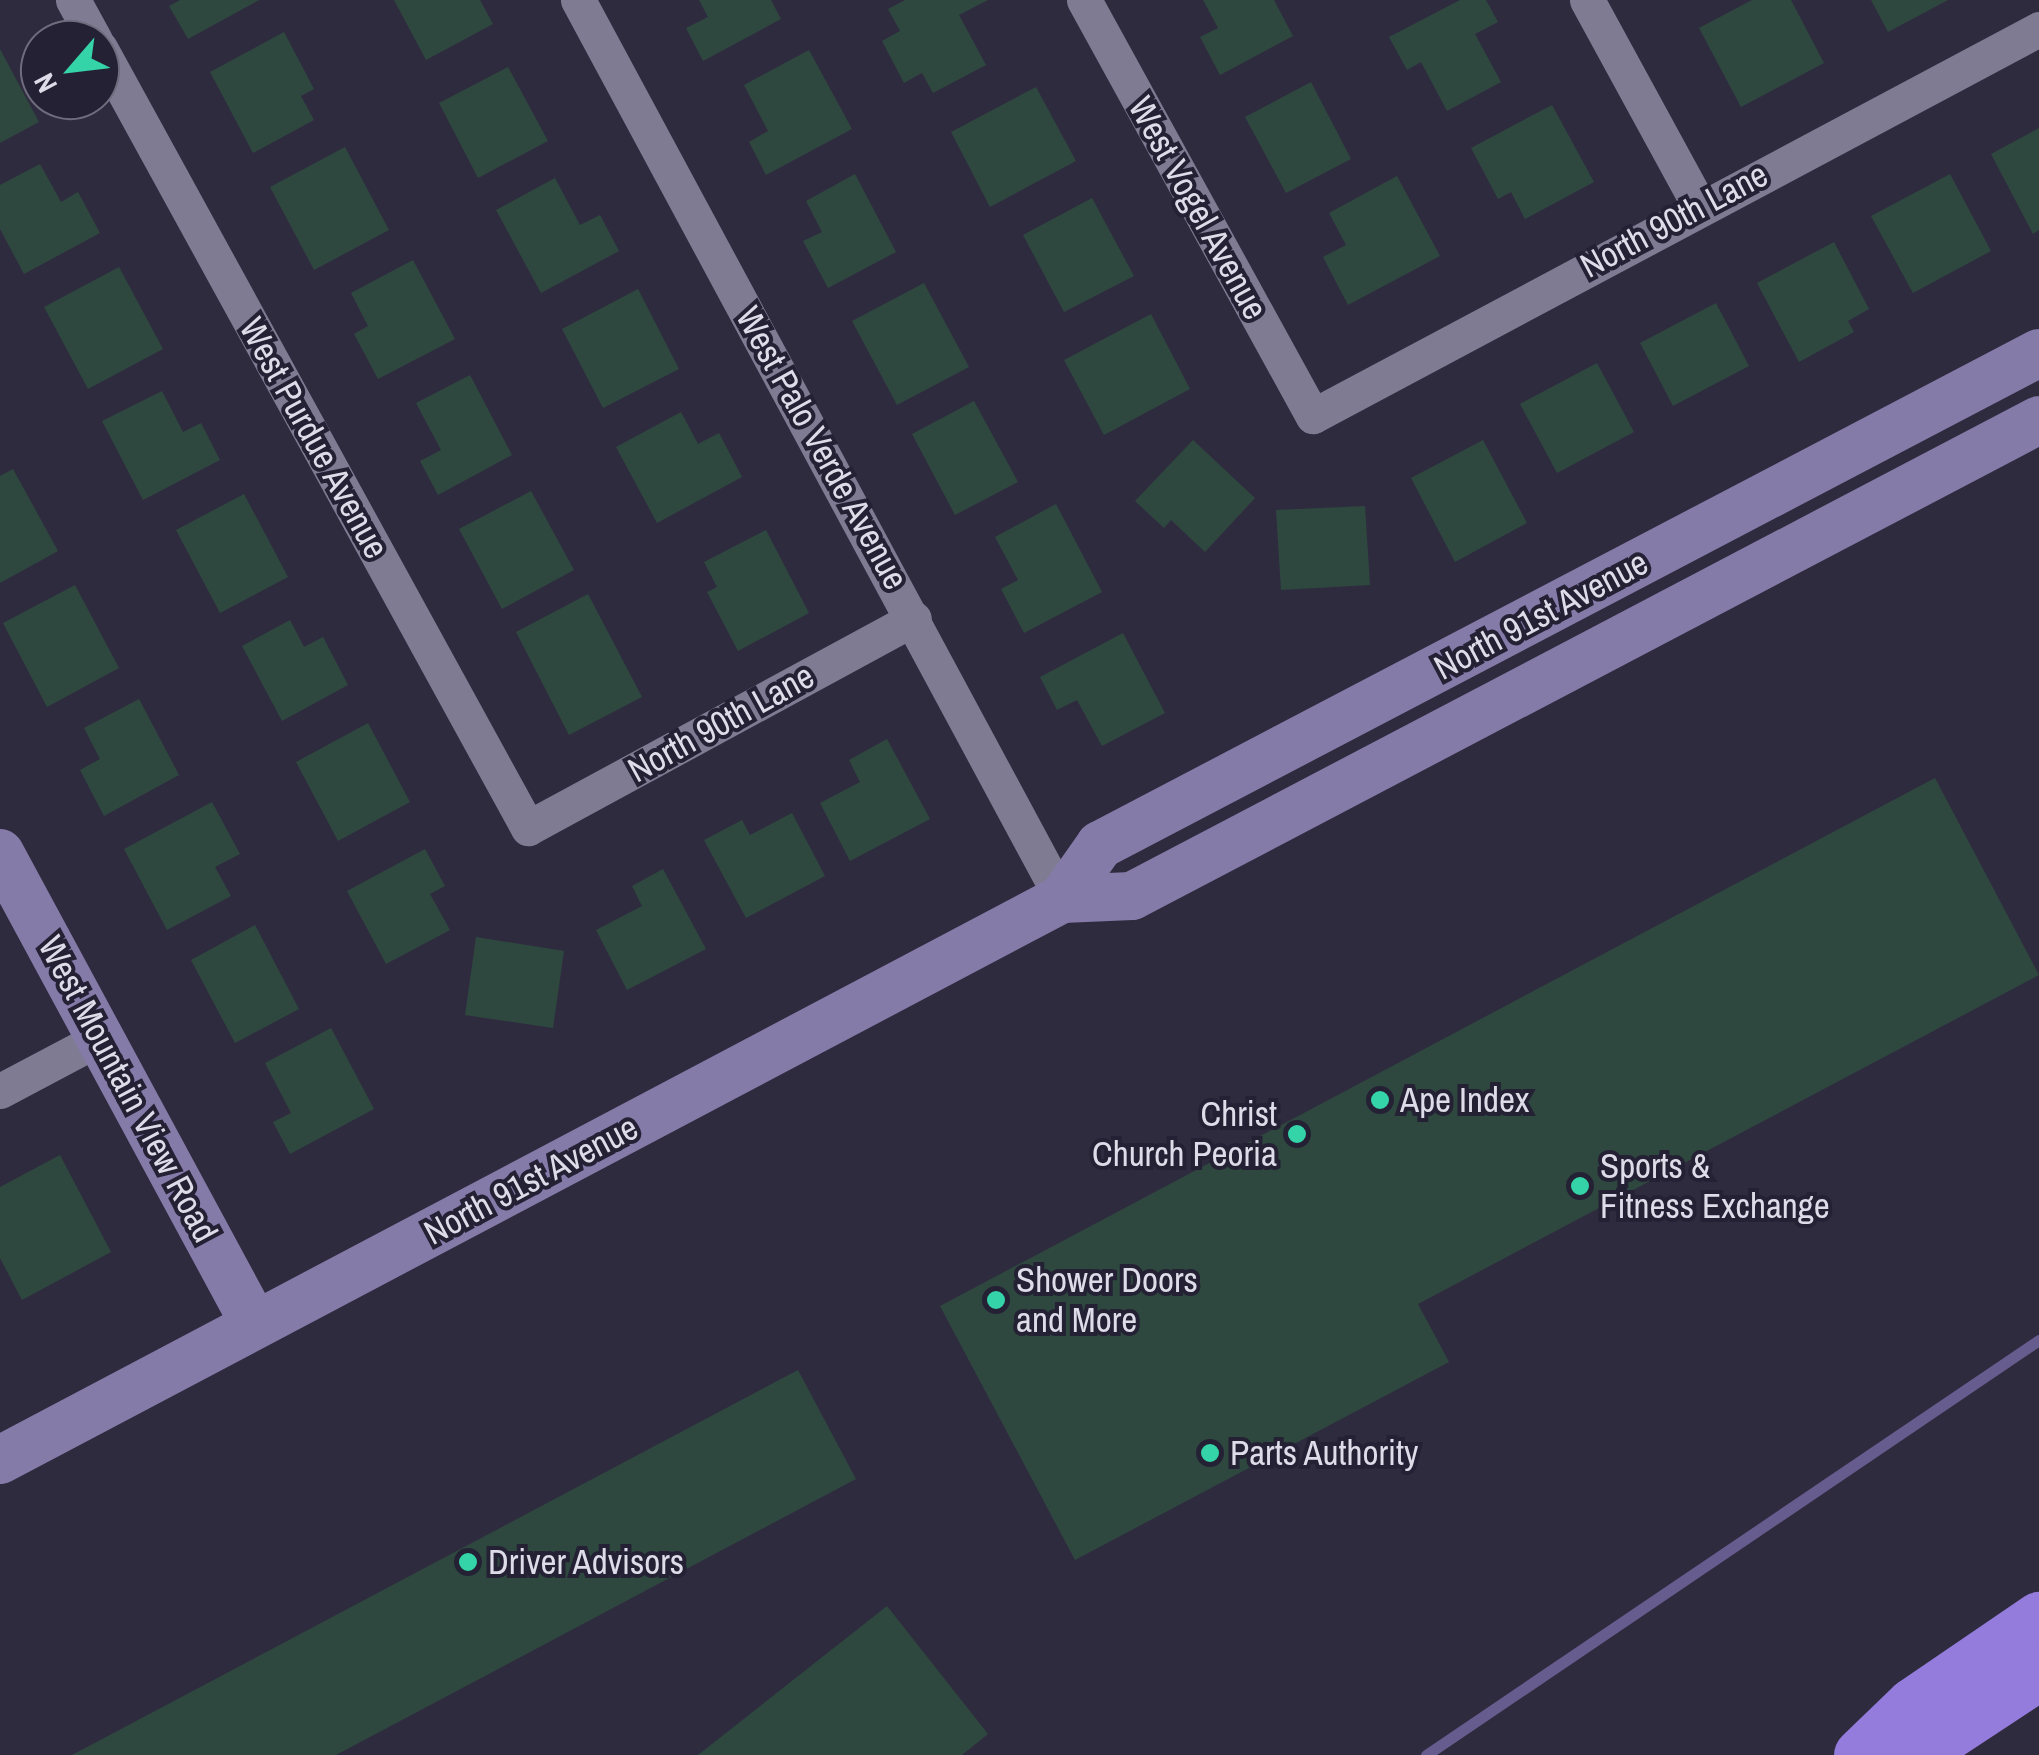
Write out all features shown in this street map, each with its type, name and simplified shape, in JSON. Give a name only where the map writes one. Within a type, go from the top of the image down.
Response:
[{"type":"highway","points":[[1861,1755],[1912,1705],[2039,1618]]},
{"type":"highway","points":[[1913,1755],[2039,1672]]},
{"type":"main road","name":"North 91st Avenue","points":[[1062,899],[1100,845],[2039,353]]},
{"type":"main road","name":"North 91st Avenue","points":[[0,1460],[1062,899],[1132,896],[2039,420]]},
{"type":"main road","points":[[1654,556],[1681,606]]},
{"type":"main road","name":"West Mountain View Road","points":[[0,853],[255,1325]]},
{"type":"street","name":"West Palo Verde Avenue","points":[[578,0],[1062,899]]},
{"type":"street","name":"West Vogel Avenue","points":[[1084,0],[1313,416]]},
{"type":"street","points":[[1587,0],[1699,205]]},
{"type":"street","name":"North 90th Lane","points":[[1313,416],[1699,205],[2039,29]]},
{"type":"street","name":"West Purdue Avenue","points":[[120,84],[528,828]]},
{"type":"street","name":"North 90th Lane","points":[[528,828],[914,618]]},
{"type":"street","points":[[0,1091],[100,1038]]},
{"type":"building","points":[[180,0],[259,0],[188,39],[169,6]]},
{"type":"building","points":[[394,0],[480,0],[493,24],[426,60]]},
{"type":"building","points":[[699,0],[771,0],[781,19],[703,61],[686,28],[708,17]]},
{"type":"building","points":[[905,0],[988,0],[959,15],[986,65],[933,93],[922,73],[904,83],[882,41],[900,31],[888,9]]},
{"type":"building","points":[[1203,0],[1274,0],[1293,36],[1220,75],[1200,37],[1218,28]]},
{"type":"building","points":[[1460,0],[1486,0],[1498,22],[1475,34],[1501,82],[1447,111],[1421,62],[1407,70],[1389,37]]},
{"type":"building","points":[[1752,0],[1791,0],[1824,63],[1741,107],[1699,28]]},
{"type":"building","points":[[1871,0],[1948,0],[1888,32]]},
{"type":"building","points":[[284,32],[314,89],[301,96],[314,120],[253,153],[210,72]]},
{"type":"building","points":[[0,49],[20,86],[20,120],[39,122],[0,143]]},
{"type":"building","points":[[809,50],[852,129],[766,175],[749,142],[768,131],[744,85]]},
{"type":"building","points":[[508,67],[548,141],[478,178],[439,103]]},
{"type":"building","points":[[1311,82],[1351,159],[1286,193],[1245,117]]},
{"type":"building","points":[[1036,87],[1076,161],[990,207],[951,132]]},
{"type":"building","points":[[1552,105],[1594,182],[1525,219],[1511,192],[1498,199],[1471,148]]},
{"type":"building","points":[[2039,128],[2039,230],[2033,234],[1991,154]]},
{"type":"building","points":[[345,147],[389,230],[314,270],[270,187]]},
{"type":"building","points":[[40,164],[61,202],[78,192],[100,233],[24,274],[0,229],[0,185]]},
{"type":"building","points":[[855,174],[896,252],[828,288],[803,241],[822,232],[806,201]]},
{"type":"building","points":[[1950,174],[1991,251],[1913,293],[1871,216]]},
{"type":"building","points":[[1397,176],[1440,256],[1348,305],[1323,257],[1346,245],[1329,213]]},
{"type":"building","points":[[555,178],[580,225],[600,215],[619,251],[541,293],[496,210]]},
{"type":"building","points":[[1092,198],[1134,276],[1064,312],[1023,235]]},
{"type":"building","points":[[1834,242],[1869,309],[1848,321],[1854,332],[1799,362],[1757,283]]},
{"type":"building","points":[[413,260],[455,339],[378,379],[354,334],[368,326],[351,293]]},
{"type":"building","points":[[119,267],[163,349],[88,389],[44,307]]},
{"type":"building","points":[[924,283],[969,367],[897,405],[852,321]]},
{"type":"building","points":[[638,289],[679,369],[603,408],[562,329]]},
{"type":"building","points":[[1716,303],[1749,366],[1673,406],[1640,343]]},
{"type":"building","points":[[1151,314],[1190,389],[1104,435],[1064,360]]},
{"type":"building","points":[[1597,363],[1634,432],[1557,473],[1520,404]]},
{"type":"building","points":[[470,375],[512,455],[438,495],[420,461],[441,450],[416,403]]},
{"type":"building","points":[[162,391],[183,432],[201,423],[220,460],[143,500],[102,421]]},
{"type":"building","points":[[974,401],[1018,482],[955,515],[912,434]]},
{"type":"building","points":[[681,412],[698,444],[719,433],[742,477],[657,523],[616,447]]},
{"type":"building","points":[[1193,440],[1255,498],[1205,552],[1171,520],[1164,528],[1135,501]]},
{"type":"building","points":[[1483,440],[1527,523],[1455,562],[1411,478]]},
{"type":"building","points":[[13,469],[58,551],[0,583],[0,476]]},
{"type":"building","points":[[531,491],[574,570],[502,609],[459,529]]},
{"type":"building","points":[[244,494],[288,577],[220,613],[176,530]]},
{"type":"building","points":[[1056,504],[1102,592],[1024,633],[1001,589],[1018,580],[995,537]]},
{"type":"building","points":[[1365,506],[1370,585],[1281,590],[1276,510]]},
{"type":"building","points":[[766,530],[809,613],[738,651],[707,592],[717,587],[704,562]]},
{"type":"building","points":[[75,585],[119,668],[47,707],[3,623]]},
{"type":"building","points":[[588,594],[642,697],[569,735],[516,632]]},
{"type":"building","points":[[290,620],[304,647],[323,637],[348,685],[282,721],[242,646]]},
{"type":"building","points":[[1123,633],[1165,713],[1102,746],[1077,700],[1057,710],[1040,677]]},
{"type":"building","points":[[139,699],[179,775],[104,816],[80,770],[100,759],[84,728]]},
{"type":"building","points":[[368,723],[410,802],[338,841],[296,762]]},
{"type":"building","points":[[887,739],[930,819],[850,861],[820,803],[860,782],[849,760]]},
{"type":"building","points":[[1935,778],[2039,975],[1418,1304],[1449,1362],[1075,1560],[940,1306]]},
{"type":"building","points":[[212,802],[240,854],[215,867],[231,896],[167,930],[124,849]]},
{"type":"building","points":[[792,813],[825,876],[746,918],[704,840],[742,820],[750,835]]},
{"type":"building","points":[[425,849],[445,886],[430,894],[450,930],[386,964],[347,891]]},
{"type":"building","points":[[663,869],[706,949],[627,990],[596,930],[642,906],[632,886]]},
{"type":"building","points":[[255,925],[299,1009],[235,1043],[191,960]]},
{"type":"building","points":[[476,937],[564,951],[553,1028],[465,1015]]},
{"type":"building","points":[[331,1028],[374,1109],[290,1154],[273,1122],[291,1113],[265,1063]]},
{"type":"building","points":[[60,1155],[111,1252],[22,1300],[0,1258],[0,1187]]},
{"type":"building","points":[[798,1370],[856,1479],[336,1755],[72,1755]]},
{"type":"building","points":[[887,1606],[988,1734],[962,1755],[698,1755]]},
{"type":"waterway","points":[[1426,1755],[2039,1340]]},
{"type":"place","name":"Ape Index","points":[[1380,1100]]},
{"type":"place","name":"Christ Church Peoria","points":[[1297,1134]]},
{"type":"place","name":"Sports & Fitness Exchange","points":[[1580,1186]]},
{"type":"place","name":"Shower Doors and More","points":[[996,1300]]},
{"type":"place","name":"Parts Authority","points":[[1210,1453]]},
{"type":"place","name":"Driver Advisors","points":[[468,1562]]}]
